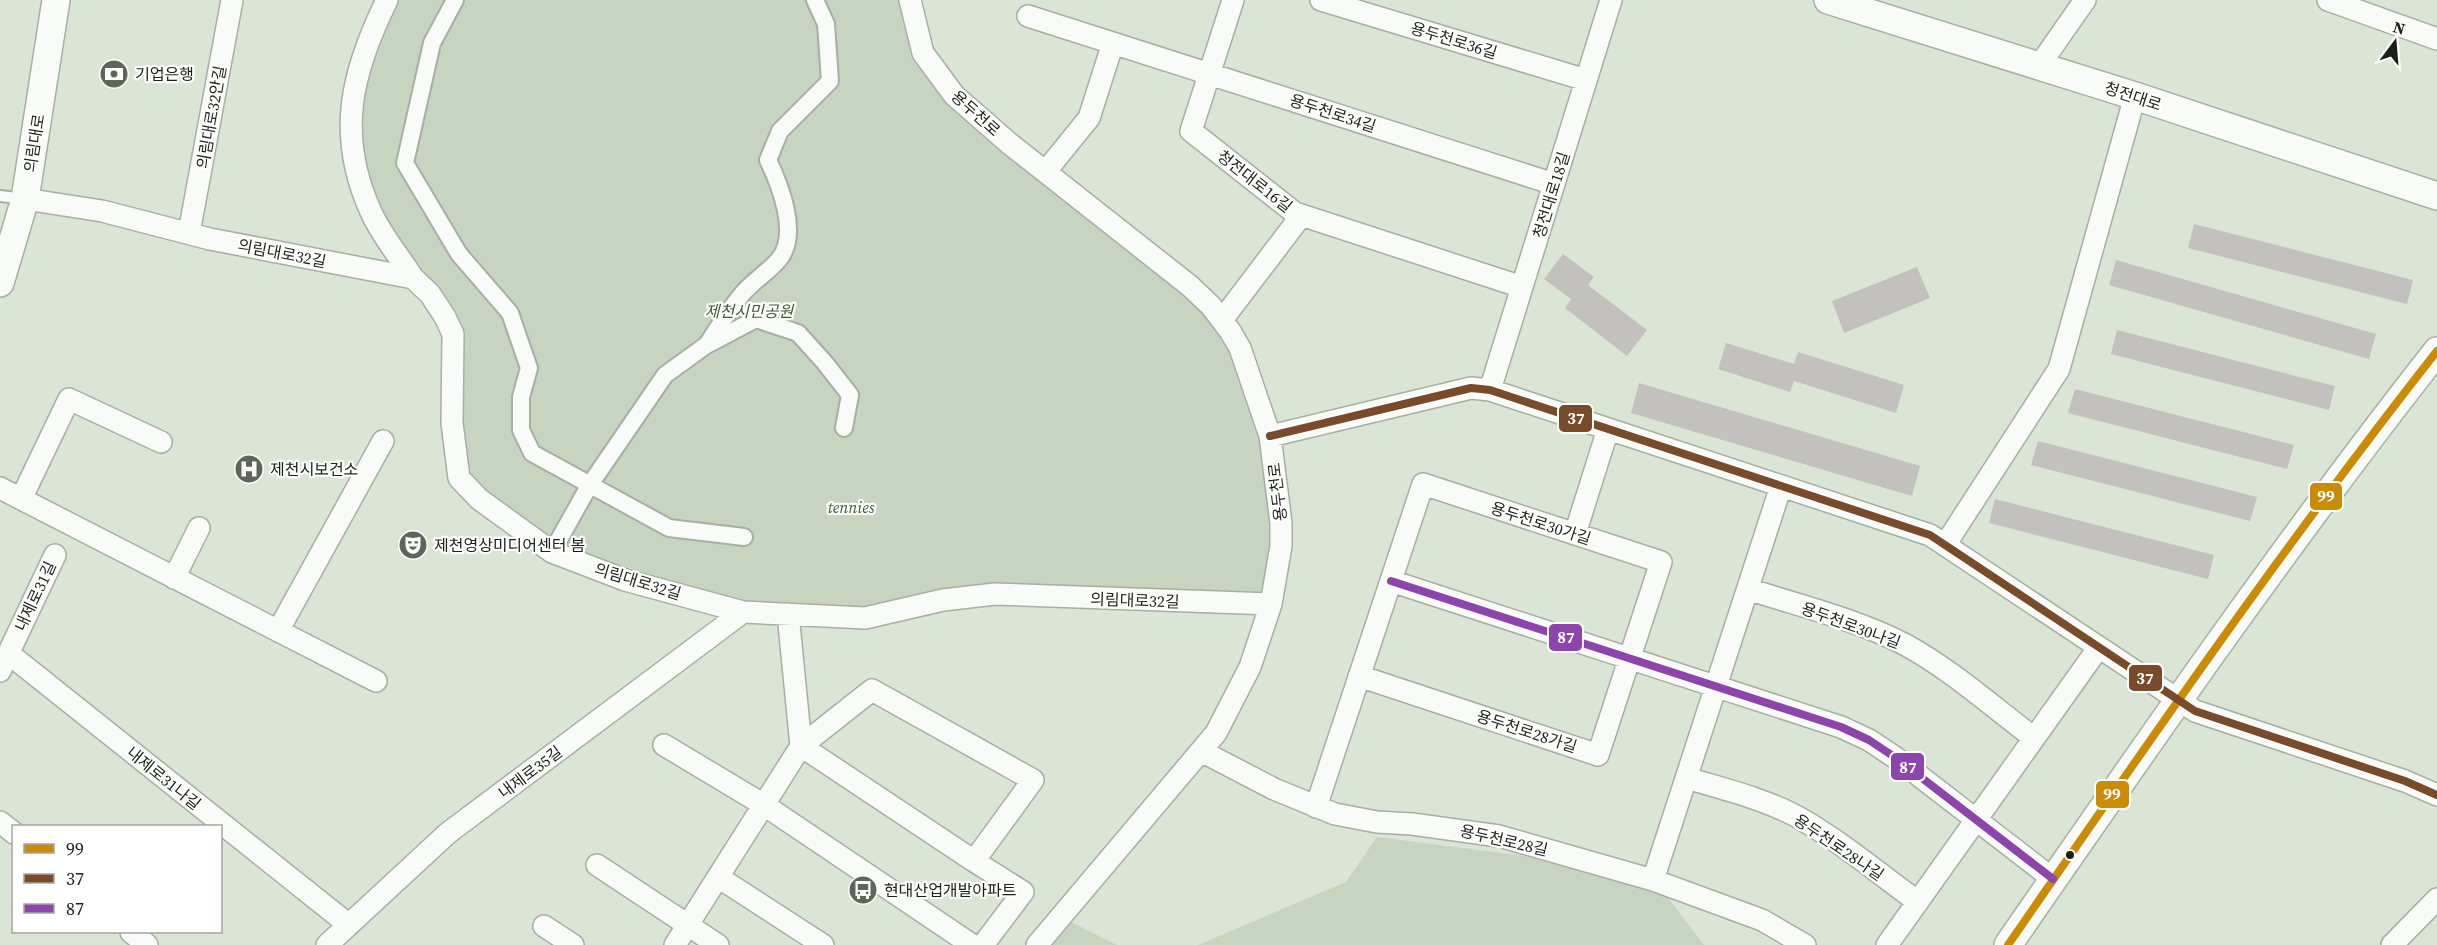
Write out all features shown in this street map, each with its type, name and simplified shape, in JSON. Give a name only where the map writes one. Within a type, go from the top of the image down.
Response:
[{"type":"street","name":"의림대로","points":[[0,283],[7,267],[13,197],[56,0]]},
{"type":"street","name":"의림대로32안길","points":[[189,233],[232,0]]},
{"type":"street","points":[[387,0],[368,38],[354,86],[349,128],[358,179],[372,214],[413,278]]},
{"type":"street","points":[[455,0],[432,43],[405,163],[459,254],[510,313],[529,368],[521,397],[521,430],[532,453],[669,528],[744,537]]},
{"type":"street","points":[[705,346],[743,292],[780,258],[788,244],[789,228],[779,183],[768,160],[780,131],[830,81],[826,24],[815,0]]},
{"type":"street","name":"용두천로","points":[[910,0],[923,53],[938,76],[970,109],[1010,144],[1190,286],[1211,306],[1240,348],[1270,436],[1281,523],[1281,546],[1271,604],[1240,688],[1216,733],[1202,751],[1037,945]]},
{"type":"street","name":"청전대로16길","points":[[1233,0],[1191,131],[1301,216],[1522,287]]},
{"type":"street","name":"용두천로36길","points":[[1321,0],[1586,80]]},
{"type":"street","name":"청전대로18길","points":[[1490,390],[1611,0]]},
{"type":"street","name":"청전대로","points":[[1828,0],[2135,96],[2437,196]]},
{"type":"street","points":[[2039,66],[2085,0]]},
{"type":"street","points":[[2328,0],[2437,39]]},
{"type":"street","name":"용두천로34길","points":[[1028,16],[1554,184]]},
{"type":"street","points":[[1046,171],[1089,118],[1113,43]]},
{"type":"street","points":[[1945,545],[2060,369],[2135,96]]},
{"type":"street","name":"의림대로32길","points":[[13,197],[102,211],[189,233],[413,278],[429,294],[453,334],[452,423],[459,478],[479,499],[552,552],[625,580],[743,612],[865,618],[943,600],[995,594],[1271,604]]},
{"type":"street","points":[[1222,320],[1301,216]]},
{"type":"street","points":[[552,552],[589,486],[664,375],[705,346],[756,319],[798,333],[825,363],[850,395],[844,428]]},
{"type":"street","points":[[2008,945],[2178,699],[2437,351]]},
{"type":"street","points":[[1270,436],[1471,388],[1490,390],[1930,535],[2195,711],[2405,781],[2437,795]]},
{"type":"street","points":[[21,499],[69,399],[161,442]]},
{"type":"street","points":[[1575,534],[1608,429]]},
{"type":"street","points":[[278,631],[383,441]]},
{"type":"street","name":"용두천로30가길","points":[[1391,580],[1423,484],[1661,562],[1630,658]]},
{"type":"street","points":[[1653,880],[1781,486]]},
{"type":"street","points":[[0,489],[376,681]]},
{"type":"street","points":[[174,578],[199,528]]},
{"type":"street","name":"내제로31길","points":[[4,662],[55,555]]},
{"type":"street","points":[[1316,807],[1391,580],[1809,715],[1869,740],[1896,758],[2053,879]]},
{"type":"street","name":"용두천로30나길","points":[[1748,589],[1862,627],[1905,645],[1930,660],[2034,738]]},
{"type":"street","name":"내제로35길","points":[[327,945],[448,833],[743,612]]},
{"type":"street","points":[[788,614],[801,746]]},
{"type":"street","points":[[1887,945],[2098,647]]},
{"type":"street","name":"용두천로28가길","points":[[1359,676],[1598,755],[1630,658]]},
{"type":"street","name":"내제로31나길","points":[[4,662],[218,825]]},
{"type":"street","points":[[675,945],[801,746],[872,690],[1033,780],[974,861]]},
{"type":"street","points":[[664,745],[764,805],[972,945]]},
{"type":"street","points":[[801,746],[1023,892],[983,945]]},
{"type":"street","name":"용두천로28길","points":[[1202,751],[1274,789],[1348,818],[1423,825],[1499,836],[1653,880],[1762,920],[1805,945]]},
{"type":"street","name":"용두천로28나길","points":[[1687,778],[1762,801],[1794,815],[1820,830],[1918,902]]},
{"type":"street","points":[[0,822],[12,831]]},
{"type":"street","name":"내제로31나길","points":[[222,828],[349,925]]},
{"type":"street","points":[[597,865],[718,945]]},
{"type":"street","points":[[718,876],[823,945]]},
{"type":"street","points":[[2392,945],[2437,898]]},
{"type":"street","points":[[544,927],[573,945]]},
{"type":"street","points":[[132,933],[146,945]]},
{"type":"green space","name":"제천시민공원","points":[[396,0],[904,0],[919,57],[1184,290],[1225,334],[1263,440],[1272,521],[1272,545],[1265,599],[1093,592],[865,618],[743,612],[555,546],[486,491],[465,470],[459,415],[458,326],[381,216],[366,181],[358,129],[363,88],[378,40]]},
{"type":"green space","points":[[1377,837],[1525,856],[1661,889],[1704,945],[1198,945],[1346,882]]},
{"type":"green space","points":[[1071,922],[1117,945],[1052,945]]},
{"type":"building","points":[[2194,224],[2413,280],[2407,304],[2188,248]]},
{"type":"building","points":[[1563,254],[1594,277],[1588,285],[1647,330],[1627,356],[1565,308],[1571,299],[1544,279]]},
{"type":"building","points":[[2116,260],[2376,334],[2369,359],[2109,285]]},
{"type":"building","points":[[1917,267],[1930,298],[1844,333],[1832,301]]},
{"type":"building","points":[[2117,330],[2335,386],[2329,410],[2111,354]]},
{"type":"building","points":[[1726,343],[1794,364],[1798,352],[1904,385],[1896,413],[1794,381],[1790,392],[1718,369]]},
{"type":"building","points":[[1639,383],[1920,466],[1912,496],[1631,413]]},
{"type":"building","points":[[2075,389],[2294,445],[2287,469],[2068,413]]},
{"type":"building","points":[[2038,441],[2257,497],[2250,521],[2031,465]]},
{"type":"building","points":[[1995,499],[2214,555],[2208,579],[1989,523]]},
{"type":"transit line","name":"99","points":[[2008,945],[2272,570],[2437,351]]},
{"type":"transit line","name":"37","points":[[1270,436],[1471,388],[1490,390],[1930,535],[2195,711],[2405,781],[2437,795]]},
{"type":"transit line","name":"87","points":[[1391,581],[1841,727],[1869,740],[1896,758],[2053,879]]},
{"type":"place","name":"기업은행","points":[[114,74]]},
{"type":"place","name":"제천시보건소","points":[[249,469]]},
{"type":"place","name":"제천영상미디어센터 봄","points":[[413,545]]},
{"type":"place","name":"현대산업개발아파트","points":[[863,890]]},
{"type":"park label","name":"tennies","points":[[851,507]]}]
